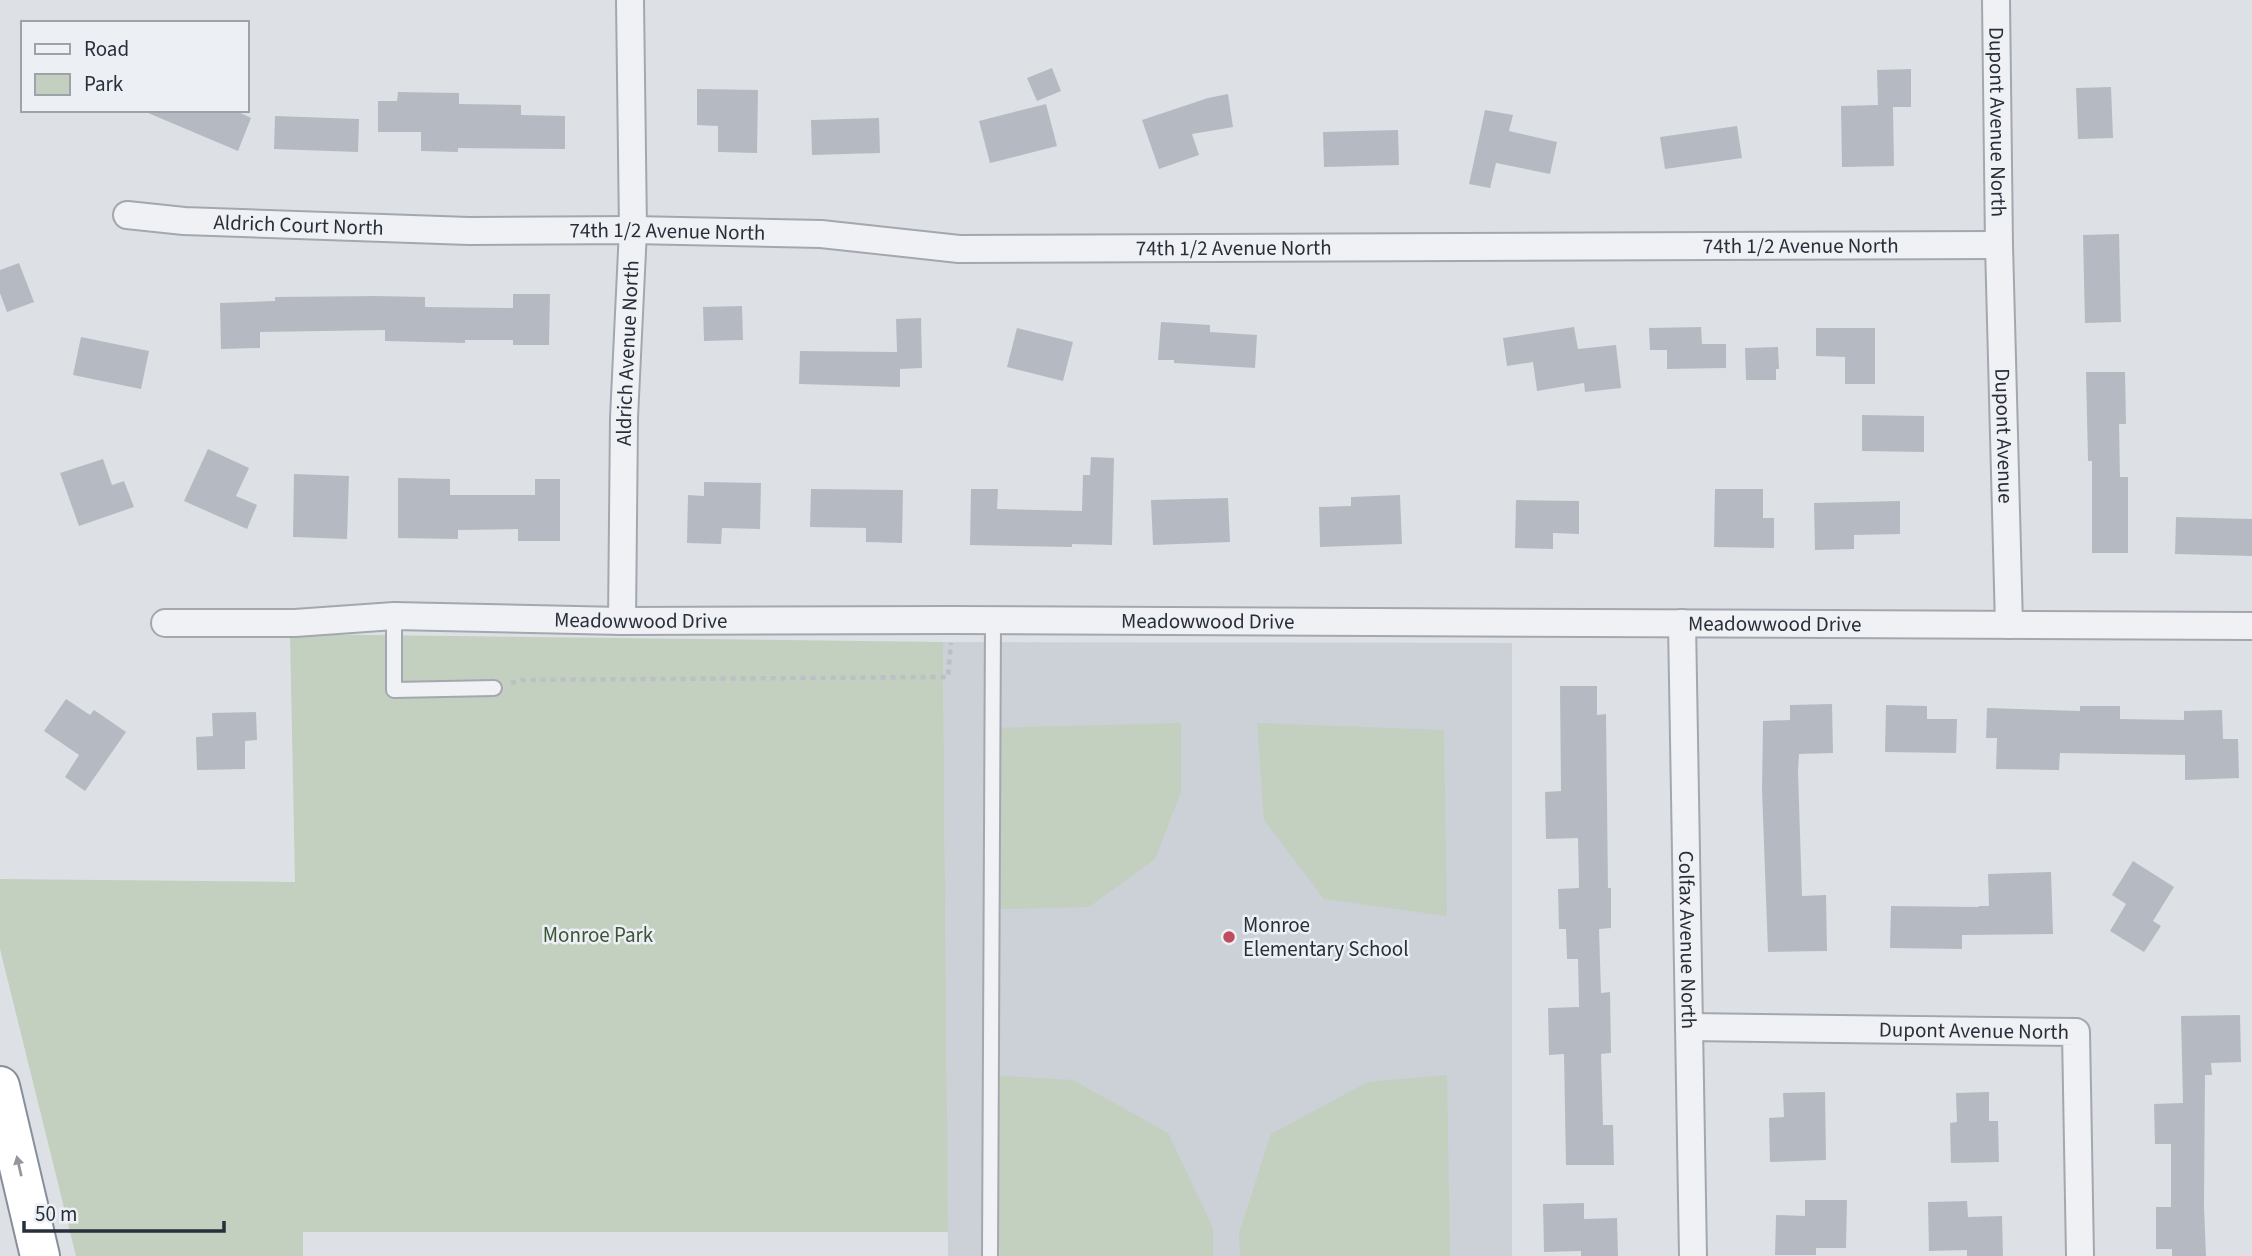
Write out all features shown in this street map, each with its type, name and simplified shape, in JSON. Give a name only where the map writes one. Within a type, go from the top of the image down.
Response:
[{"type":"highway","points":[[0,1086],[40,1256]]},
{"type":"street","name":"Aldrich Avenue North","points":[[622,621],[624,418],[633,230],[630,0]]},
{"type":"street","name":"Dupont Avenue North","points":[[1996,0],[1999,245]]},
{"type":"street","name":"Aldrich Court North","points":[[127,215],[184,221],[469,230]]},
{"type":"street","name":"74th 1/2 Avenue North","points":[[469,230],[821,234],[959,249],[1999,245]]},
{"type":"street","name":"Dupont Avenue","points":[[1999,245],[2009,625]]},
{"type":"street","name":"Meadowwood Drive","points":[[165,623],[295,623],[394,616],[622,621],[993,620],[2252,626]]},
{"type":"street","name":"Colfax Avenue North","points":[[1682,623],[1693,1256]]},
{"type":"street","name":"Dupont Avenue North","points":[[1689,1027],[2076,1032],[2080,1256]]},
{"type":"lane","points":[[394,616],[394,690],[494,688]]},
{"type":"lane","points":[[990,1256],[993,620]]},
{"type":"path","points":[[494,688],[521,680],[948,677],[952,620]]},
{"type":"shaded area","name":"Monroe Elementary School","points":[[943,642],[1512,643],[1512,1256],[948,1256]]},
{"type":"green space","name":"Monroe Park","points":[[290,634],[943,642],[948,1232],[303,1232],[303,1256],[76,1256],[0,949],[0,879],[295,882]]},
{"type":"green space","points":[[1181,723],[1181,792],[1155,859],[1089,907],[1001,909],[992,728]]},
{"type":"green space","points":[[1257,723],[1444,730],[1447,916],[1324,899],[1264,820]]},
{"type":"green space","points":[[987,1075],[1073,1080],[1168,1133],[1213,1228],[1213,1256],[1000,1256]]},
{"type":"green space","points":[[1447,1075],[1450,1256],[1240,1256],[1239,1233],[1271,1134],[1368,1082]]},
{"type":"building","points":[[1052,68],[1061,91],[1037,101],[1027,78]]},
{"type":"building","points":[[1911,69],[1911,107],[1893,107],[1894,166],[1842,167],[1841,106],[1878,105],[1877,70]]},
{"type":"building","points":[[2111,87],[2113,138],[2078,139],[2076,88]]},
{"type":"building","points":[[697,89],[758,90],[757,153],[718,152],[718,126],[697,125]]},
{"type":"building","points":[[398,92],[459,93],[459,104],[521,105],[521,115],[565,116],[565,149],[458,148],[458,152],[421,151],[421,132],[378,132],[378,101],[397,101]]},
{"type":"building","points":[[1228,94],[1233,127],[1192,134],[1199,155],[1159,169],[1142,120]]},
{"type":"building","points":[[1046,104],[1057,146],[990,163],[979,121]]},
{"type":"building","points":[[1485,110],[1513,115],[1509,131],[1557,142],[1550,174],[1496,163],[1490,188],[1469,184]]},
{"type":"building","points":[[146,112],[238,112],[251,118],[238,151]]},
{"type":"building","points":[[275,116],[359,119],[358,152],[274,149]]},
{"type":"building","points":[[879,118],[880,153],[812,155],[811,120]]},
{"type":"building","points":[[1737,126],[1742,158],[1665,169],[1660,137]]},
{"type":"building","points":[[1398,130],[1399,165],[1324,167],[1323,132]]},
{"type":"building","points":[[2119,234],[2121,322],[2085,323],[2083,235]]},
{"type":"building","points":[[19,263],[34,302],[7,312],[0,293],[0,270]]},
{"type":"building","points":[[513,294],[550,294],[549,345],[513,345],[513,340],[465,340],[465,343],[385,341],[385,330],[260,332],[260,348],[221,349],[220,303],[275,301],[275,297],[376,296],[425,297],[425,307],[513,308]]},
{"type":"building","points":[[742,306],[743,340],[704,341],[703,307]]},
{"type":"building","points":[[921,318],[922,368],[900,369],[900,387],[799,384],[800,351],[897,352],[896,319]]},
{"type":"building","points":[[1161,322],[1210,325],[1210,332],[1257,335],[1255,368],[1158,360]]},
{"type":"building","points":[[1574,327],[1578,349],[1616,345],[1621,388],[1585,392],[1584,383],[1537,391],[1533,362],[1507,366],[1503,338]]},
{"type":"building","points":[[1701,327],[1702,344],[1726,344],[1726,368],[1667,369],[1667,350],[1650,350],[1649,328]]},
{"type":"building","points":[[1017,328],[1073,342],[1063,381],[1007,367]]},
{"type":"building","points":[[1816,328],[1875,328],[1875,384],[1845,384],[1845,357],[1816,356]]},
{"type":"building","points":[[81,337],[149,351],[141,389],[73,375]]},
{"type":"building","points":[[1778,347],[1779,369],[1776,369],[1776,380],[1746,380],[1745,348]]},
{"type":"building","points":[[2086,372],[2125,372],[2126,424],[2119,424],[2120,477],[2128,477],[2128,553],[2092,553],[2092,461],[2088,461]]},
{"type":"building","points":[[1862,415],[1924,416],[1924,452],[1862,451]]},
{"type":"building","points":[[208,449],[249,468],[236,496],[257,505],[247,529],[184,501]]},
{"type":"building","points":[[1091,457],[1114,458],[1112,545],[970,545],[971,489],[998,489],[997,509],[1082,511],[1083,475],[1090,475]]},
{"type":"building","points":[[103,459],[112,485],[124,481],[134,507],[79,526],[60,473]]},
{"type":"building","points":[[294,474],[349,476],[347,539],[293,537]]},
{"type":"building","points":[[398,478],[450,479],[450,495],[535,495],[535,479],[560,479],[560,541],[518,541],[518,529],[458,530],[458,539],[398,538]]},
{"type":"building","points":[[704,482],[761,483],[760,529],[722,528],[721,544],[687,543],[688,495],[704,496]]},
{"type":"building","points":[[811,489],[903,490],[902,543],[866,542],[866,528],[810,527]]},
{"type":"building","points":[[1715,489],[1763,489],[1763,518],[1774,518],[1774,548],[1714,547]]},
{"type":"building","points":[[1400,495],[1402,544],[1320,547],[1319,507],[1351,506],[1351,497]]},
{"type":"building","points":[[1228,498],[1230,542],[1153,545],[1151,500]]},
{"type":"building","points":[[1516,500],[1579,501],[1579,534],[1553,533],[1553,549],[1515,548]]},
{"type":"building","points":[[1900,501],[1900,534],[1854,535],[1854,549],[1815,550],[1814,503]]},
{"type":"building","points":[[2176,517],[2252,519],[2252,556],[2175,554]]},
{"type":"building","points":[[1560,686],[1597,686],[1597,715],[1606,714],[1611,928],[1599,929],[1601,993],[1610,992],[1611,1053],[1601,1054],[1603,1125],[1613,1125],[1614,1165],[1566,1165],[1564,1054],[1549,1055],[1548,1008],[1579,1007],[1578,959],[1567,959],[1566,929],[1559,929],[1558,889],[1579,888],[1578,838],[1546,839],[1545,792],[1561,791]]},
{"type":"building","points":[[66,699],[90,715],[94,710],[126,732],[85,791],[65,777],[79,755],[44,731]]},
{"type":"building","points":[[1832,704],[1833,753],[1799,754],[1798,771],[1802,896],[1826,895],[1827,951],[1768,952],[1762,790],[1763,721],[1790,720],[1790,705]]},
{"type":"building","points":[[1886,705],[1927,706],[1927,719],[1957,719],[1956,753],[1885,752]]},
{"type":"building","points":[[2080,706],[2120,706],[2120,719],[2184,720],[2184,711],[2222,710],[2223,739],[2238,739],[2239,778],[2185,780],[2185,755],[2060,753],[2059,770],[1996,769],[1997,738],[1986,738],[1987,708],[2080,711]]},
{"type":"building","points":[[256,712],[257,740],[245,741],[245,769],[197,770],[196,737],[213,736],[212,713]]},
{"type":"building","points":[[2133,861],[2174,887],[2153,921],[2161,926],[2144,952],[2110,931],[2126,904],[2112,895]]},
{"type":"building","points":[[2051,872],[2053,934],[1962,935],[1962,949],[1890,948],[1891,906],[1989,906],[1988,874]]},
{"type":"building","points":[[2240,1015],[2241,1062],[2211,1063],[2212,1075],[2205,1075],[2206,1256],[2172,1256],[2172,1249],[2156,1249],[2156,1207],[2171,1207],[2171,1144],[2155,1144],[2154,1104],[2183,1103],[2181,1016]]},
{"type":"building","points":[[1825,1092],[1826,1160],[1770,1162],[1769,1118],[1784,1117],[1783,1093]]},
{"type":"building","points":[[1989,1092],[1989,1121],[1998,1121],[1999,1162],[1951,1163],[1950,1123],[1957,1122],[1956,1093]]},
{"type":"building","points":[[1805,1200],[1847,1200],[1846,1248],[1816,1248],[1816,1255],[1775,1255],[1776,1215],[1805,1216]]},
{"type":"building","points":[[1967,1201],[1968,1217],[2002,1216],[2003,1256],[1967,1256],[1967,1250],[1929,1251],[1928,1202]]},
{"type":"building","points":[[1584,1203],[1584,1219],[1617,1218],[1618,1256],[1581,1256],[1581,1251],[1544,1252],[1543,1204]]},
{"type":"place","name":"Monroe Elementary School","points":[[1229,937]]}]
